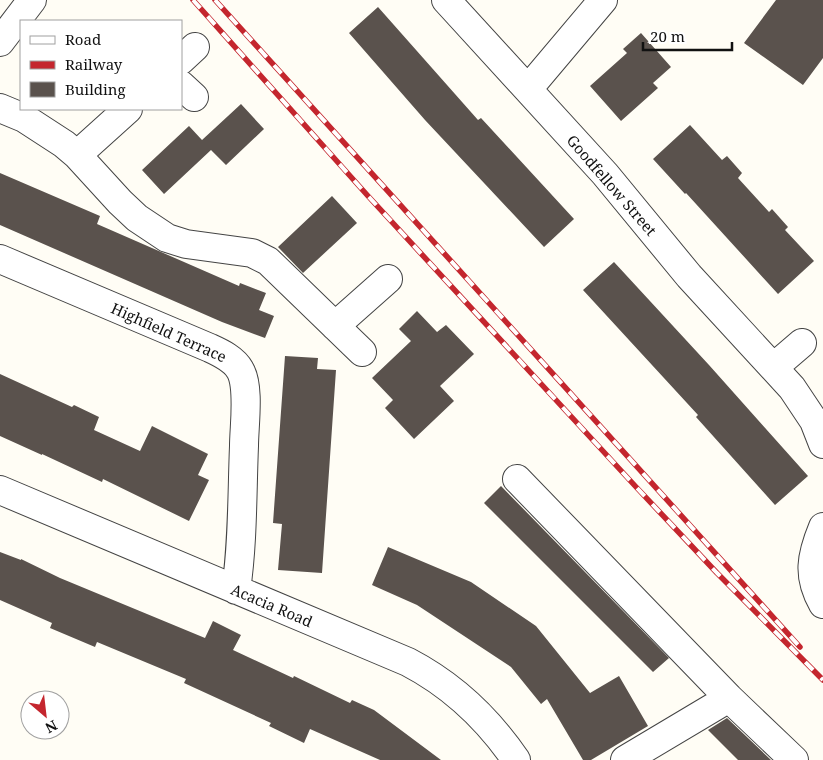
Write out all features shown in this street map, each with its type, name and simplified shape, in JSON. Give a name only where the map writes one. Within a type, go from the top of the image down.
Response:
[{"type":"street","points":[[0,42],[32,0]]},
{"type":"street","name":"Goodfellow Street","points":[[446,0],[605,174],[689,276],[774,367],[814,421],[823,444]]},
{"type":"street","points":[[528,89],[603,0]]},
{"type":"street","points":[[0,108],[24,118],[64,144],[77,155],[120,202],[148,227],[167,238],[186,244],[252,253],[268,261],[362,352]]},
{"type":"street","points":[[77,155],[127,110]]},
{"type":"street","name":"Highfield Terrace","points":[[0,259],[210,348],[228,357],[241,371],[245,389],[240,557],[236,590]]},
{"type":"street","points":[[335,326],[388,279]]},
{"type":"street","points":[[774,367],[802,343]]},
{"type":"street","points":[[518,479],[729,698],[794,760]]},
{"type":"street","name":"Acacia Road","points":[[0,490],[408,662],[446,685],[477,712],[496,732],[516,760]]},
{"type":"street","points":[[823,526],[813,554],[812,574],[816,591],[823,604]]},
{"type":"street","points":[[625,760],[729,698]]},
{"type":"building","points":[[776,0],[823,0],[823,58],[803,85],[744,43]]},
{"type":"building","points":[[378,7],[478,120],[481,118],[574,219],[544,247],[425,120],[349,33]]},
{"type":"building","points":[[641,33],[671,67],[653,83],[658,88],[621,121],[590,86],[627,53],[623,49]]},
{"type":"building","points":[[241,104],[264,129],[226,165],[211,150],[164,194],[142,170],[189,126],[202,140]]},
{"type":"building","points":[[690,125],[722,160],[727,156],[742,173],[738,178],[769,212],[772,209],[788,227],[785,230],[814,261],[778,294],[653,159]]},
{"type":"building","points":[[0,173],[100,216],[97,224],[239,286],[240,283],[266,293],[259,310],[274,316],[265,338],[222,322],[0,225]]},
{"type":"building","points":[[332,196],[357,223],[303,273],[278,247]]},
{"type":"building","points":[[614,262],[808,476],[775,505],[696,417],[698,415],[583,290]]},
{"type":"building","points":[[417,311],[437,332],[446,325],[474,354],[440,386],[454,401],[414,439],[385,408],[393,400],[372,378],[411,341],[399,329]]},
{"type":"building","points":[[285,356],[318,358],[317,369],[336,370],[322,573],[278,570],[282,524],[273,523]]},
{"type":"building","points":[[0,374],[72,407],[74,405],[99,417],[94,430],[140,451],[152,426],[208,454],[198,475],[209,480],[189,521],[103,479],[102,482],[0,436]]},
{"type":"building","points":[[501,486],[669,658],[653,672],[484,503]]},
{"type":"building","points":[[388,547],[471,582],[536,626],[590,693],[619,676],[648,726],[591,760],[583,760],[547,699],[541,704],[511,667],[417,605],[372,585]]},
{"type":"building","points":[[0,552],[21,559],[60,578],[205,638],[213,621],[241,635],[233,650],[350,703],[352,700],[374,710],[441,760],[380,760],[310,729],[304,743],[269,726],[271,723],[184,683],[186,679],[97,642],[95,647],[50,628],[52,623],[0,600]]},
{"type":"building","points":[[727,718],[771,760],[738,760],[708,730]]},
{"type":"railway","points":[[193,0],[368,196],[637,488],[717,573],[823,680]]},
{"type":"railway","points":[[215,0],[800,647]]}]
